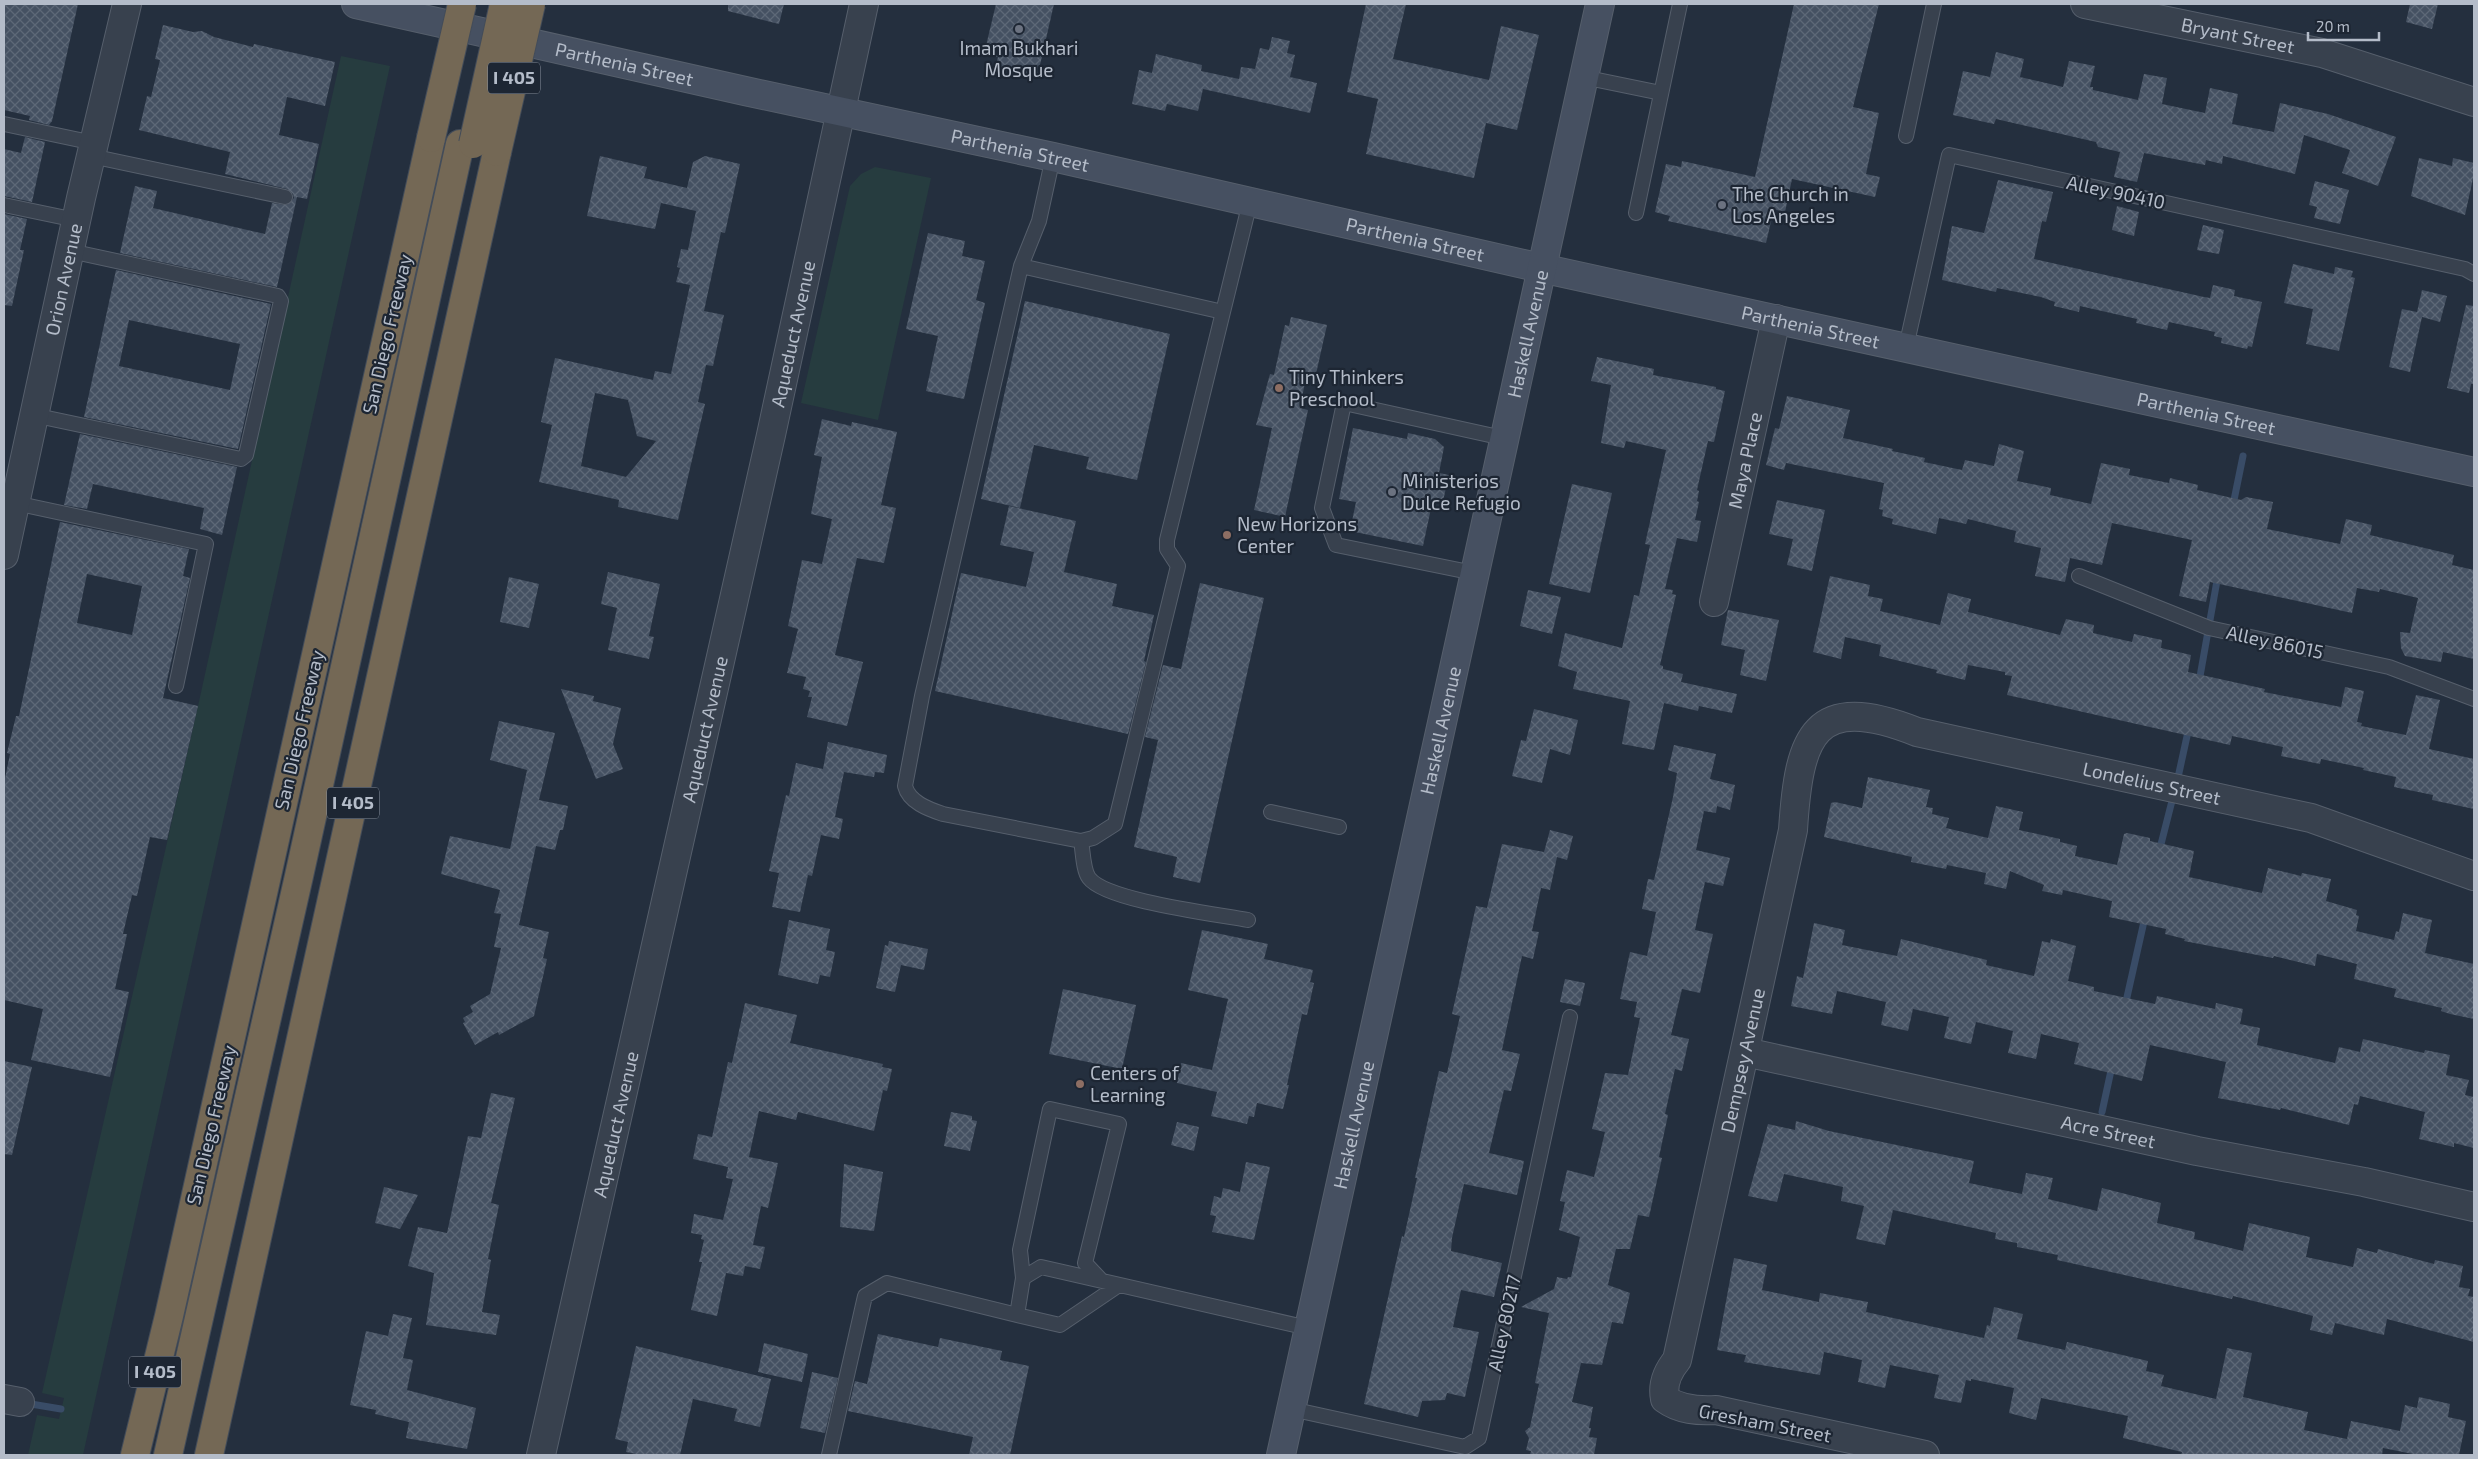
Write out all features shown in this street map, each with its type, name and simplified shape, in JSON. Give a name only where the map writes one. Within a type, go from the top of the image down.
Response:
[{"type":"highway","name":"San Diego Freeway","points":[[135,1455],[171,1306],[462,4]]},
{"type":"highway","points":[[168,1455],[297,886],[477,146],[490,4]]},
{"type":"highway","points":[[184,1455],[477,146],[504,4]]},
{"type":"highway","name":"I 405","points":[[209,1455],[477,146],[531,4]]},
{"type":"highway","points":[[130,1455],[141,1428]]},
{"type":"main road","name":"Parthenia Street","points":[[356,4],[745,92],[1053,157],[1540,268],[2474,472]]},
{"type":"main road","name":"Haskell Avenue","points":[[1281,1455],[1540,268],[1600,4]]},
{"type":"street","name":"Orion Avenue","points":[[4,555],[76,220],[128,4]]},
{"type":"street","name":"Aqueduct Avenue","points":[[541,1455],[842,111],[864,4]]},
{"type":"street","name":"Bryant Street","points":[[2084,4],[2322,53],[2474,102]]},
{"type":"street","name":"Maya Place","points":[[1714,602],[1776,319]]},
{"type":"street","name":"Londelius Street","points":[[1825,724],[1845,717],[1868,716],[1917,732],[2311,818],[2474,876]]},
{"type":"street","name":"Dempsey Avenue","points":[[1666,1399],[1665,1381],[1677,1360],[1793,830],[1799,769],[1810,738],[1825,724]]},
{"type":"street","name":"Acre Street","points":[[1745,1052],[2197,1151],[2364,1182],[2474,1207]]},
{"type":"street","name":"Gresham Street","points":[[1666,1399],[1674,1406],[1701,1411],[1716,1410],[1925,1455]]},
{"type":"lane","points":[[1636,213],[1680,4]]},
{"type":"lane","points":[[1906,136],[1934,4]]},
{"type":"lane","points":[[1583,77],[1661,93]]},
{"type":"lane","points":[[4,124],[92,150],[285,197]]},
{"type":"lane","name":"Alley 90410","points":[[1906,347],[1949,155],[2465,269],[2474,274]]},
{"type":"lane","points":[[1053,157],[1039,221],[1021,266],[922,696],[905,786],[907,793],[928,809],[943,814],[1081,841],[1106,832],[1116,824],[1178,566],[1167,548],[1167,540],[1250,202]]},
{"type":"lane","points":[[4,205],[76,220]]},
{"type":"lane","points":[[33,415],[241,459],[246,455],[281,300],[278,296],[70,251]]},
{"type":"lane","points":[[1021,266],[1223,312]]},
{"type":"lane","points":[[1474,573],[1336,545],[1322,508],[1344,403],[1503,438]]},
{"type":"lane","points":[[15,503],[206,544],[176,686]]},
{"type":"lane","name":"Alley 86015","points":[[2079,576],[2209,628],[2389,668],[2474,699]]},
{"type":"lane","points":[[1272,812],[1339,827]]},
{"type":"lane","points":[[1081,841],[1087,876],[1097,887],[1119,895],[1248,920]]},
{"type":"lane","name":"Alley 80217","points":[[1291,1409],[1465,1447],[1480,1438],[1570,1017]]},
{"type":"lane","points":[[1017,1315],[1023,1278],[1020,1250],[1050,1109],[1119,1124],[1086,1264],[1102,1281]]},
{"type":"lane","points":[[1023,1278],[1041,1267],[1308,1328]]},
{"type":"lane","points":[[829,1455],[865,1296],[887,1283],[1060,1325],[1119,1285]]},
{"type":"green space","points":[[341,56],[390,66],[83,1455],[28,1455],[37,1415],[59,1419],[64,1398],[42,1393],[198,706]]},
{"type":"green space","points":[[875,167],[931,178],[878,420],[801,403],[850,186],[861,174]]},
{"type":"building","points":[[4,4],[78,4],[52,121],[49,125],[29,120],[30,116],[4,110]]},
{"type":"building","points":[[728,4],[784,4],[779,24],[728,11]]},
{"type":"building","name":"Imam Bukhari Mosque","points":[[996,4],[1054,4],[1037,78],[995,68],[998,57],[984,54]]},
{"type":"building","points":[[1366,4],[1406,4],[1393,59],[1489,80],[1501,26],[1539,35],[1517,130],[1486,123],[1474,178],[1366,154],[1378,99],[1347,92]]},
{"type":"building","points":[[1794,4],[1879,4],[1853,107],[1879,113],[1866,174],[1880,177],[1875,197],[1792,179],[1785,212],[1774,209],[1766,243],[1668,221],[1670,216],[1655,212],[1666,164],[1681,167],[1682,161],[1755,177]]},
{"type":"building","points":[[2410,4],[2438,4],[2432,29],[2406,22]]},
{"type":"building","points":[[163,25],[193,32],[202,31],[214,37],[253,47],[254,44],[335,62],[325,106],[287,97],[279,135],[319,144],[307,199],[297,197],[277,287],[120,253],[135,186],[157,191],[153,208],[265,234],[272,203],[287,205],[294,198],[293,194],[287,189],[225,174],[230,152],[139,130],[147,96],[151,97],[160,60],[155,59]]},
{"type":"building","points":[[1272,37],[1290,41],[1287,53],[1295,55],[1290,77],[1317,83],[1310,113],[1203,89],[1198,111],[1167,104],[1165,111],[1132,104],[1139,70],[1152,73],[1156,54],[1202,65],[1201,71],[1239,79],[1241,67],[1255,69],[1260,48],[1269,50]]},
{"type":"building","points":[[1996,52],[2024,59],[2020,77],[2063,87],[2069,61],[2095,66],[2090,87],[2093,87],[2093,90],[2138,100],[2144,74],[2167,78],[2162,104],[2205,113],[2210,88],[2238,94],[2232,124],[2274,132],[2280,103],[2328,114],[2396,137],[2378,186],[2342,173],[2350,150],[2304,135],[2295,174],[2223,156],[2222,164],[2206,160],[2205,165],[2144,153],[2137,182],[2114,177],[2120,152],[2098,147],[2096,142],[1996,119],[1994,124],[1953,115],[1963,71],[1990,77]]},
{"type":"building","points":[[25,137],[45,142],[32,202],[4,196],[4,149],[21,153]]},
{"type":"building","points":[[600,156],[647,167],[644,178],[687,188],[693,162],[705,156],[740,164],[725,233],[721,232],[704,311],[724,315],[713,366],[706,365],[698,402],[705,404],[678,520],[618,507],[619,500],[539,482],[552,425],[541,422],[555,358],[653,380],[655,371],[671,374],[690,285],[676,282],[680,268],[677,267],[681,249],[688,250],[696,211],[661,203],[655,229],[587,216]],"holes":[[[595,393],[628,400],[637,436],[656,441],[626,477],[581,466]]]},
{"type":"building","points":[[2419,158],[2452,166],[2453,158],[2474,163],[2474,174],[2465,215],[2411,196]]},
{"type":"building","points":[[1998,180],[2053,192],[2046,222],[2042,221],[2034,259],[2210,298],[2213,285],[2235,290],[2234,296],[2262,302],[2252,347],[2248,346],[2247,349],[2221,343],[2222,338],[2214,336],[2215,332],[2169,322],[2167,330],[2136,323],[2137,319],[2080,306],[2079,312],[2054,306],[2055,302],[2041,297],[1997,288],[1996,292],[1942,280],[1952,226],[1984,233]]},
{"type":"building","points":[[2315,181],[2349,190],[2340,224],[2314,218],[2317,207],[2309,205]]},
{"type":"building","points":[[2117,206],[2139,212],[2134,236],[2112,230]]},
{"type":"building","points":[[4,214],[27,219],[20,250],[24,250],[12,306],[4,305]]},
{"type":"building","points":[[2203,225],[2224,230],[2219,254],[2197,250]]},
{"type":"building","points":[[928,233],[965,241],[962,256],[985,261],[976,300],[985,303],[964,399],[926,391],[938,336],[906,329]]},
{"type":"building","points":[[2293,264],[2334,274],[2335,267],[2353,271],[2351,277],[2355,278],[2339,351],[2306,344],[2313,309],[2284,303]]},
{"type":"building","points":[[116,270],[271,304],[238,449],[84,417]],"holes":[[[129,320],[240,344],[230,390],[119,366]]]},
{"type":"building","points":[[2422,290],[2447,296],[2440,322],[2422,317],[2410,372],[2389,367],[2402,309],[2417,312]]},
{"type":"building","points":[[1025,301],[1170,334],[1137,480],[1086,469],[1089,457],[1034,445],[1020,508],[981,499]]},
{"type":"building","points":[[2466,305],[2474,306],[2474,384],[2471,384],[2469,393],[2447,388]]},
{"type":"building","points":[[1291,317],[1327,325],[1316,374],[1307,372],[1300,408],[1308,410],[1285,517],[1254,510],[1272,428],[1256,425],[1270,374],[1274,375],[1285,325],[1289,326]]},
{"type":"building","points":[[1597,357],[1654,369],[1653,375],[1716,387],[1716,389],[1725,391],[1714,442],[1708,441],[1697,490],[1699,491],[1697,501],[1699,502],[1695,520],[1701,521],[1697,542],[1677,538],[1665,589],[1673,590],[1672,594],[1676,595],[1660,665],[1663,666],[1663,669],[1683,674],[1681,682],[1737,694],[1732,713],[1699,706],[1698,711],[1664,703],[1654,750],[1622,744],[1630,701],[1573,689],[1577,672],[1558,666],[1565,633],[1622,648],[1634,595],[1639,596],[1650,545],[1645,544],[1666,450],[1626,441],[1624,448],[1601,443],[1611,385],[1591,381]]},
{"type":"building","points":[[1787,396],[1850,410],[1843,438],[1925,458],[1924,462],[1962,470],[1965,460],[1994,466],[1999,444],[2024,451],[2017,481],[2051,488],[2050,495],[2091,504],[2101,463],[2130,469],[2129,475],[2169,483],[2170,478],[2198,485],[2197,490],[2241,500],[2246,497],[2273,502],[2267,529],[2340,544],[2346,519],[2372,525],[2370,535],[2454,555],[2452,565],[2474,570],[2474,659],[2443,652],[2441,662],[2405,656],[2401,648],[2400,632],[2410,633],[2418,598],[2380,589],[2379,592],[2357,588],[2352,613],[2210,582],[2206,602],[2179,596],[2192,540],[2112,523],[2102,565],[2070,558],[2065,582],[2035,576],[2041,548],[2014,542],[2016,531],[1968,519],[1966,524],[1939,518],[1936,534],[1892,524],[1893,519],[1882,516],[1883,510],[1879,509],[1884,483],[1786,463],[1784,470],[1766,465],[1775,428],[1779,429]]},
{"type":"building","points":[[822,419],[851,426],[852,422],[897,432],[881,505],[896,508],[884,563],[857,558],[835,655],[863,662],[847,726],[807,717],[812,697],[808,697],[810,691],[803,689],[806,677],[787,673],[798,629],[788,626],[802,560],[822,564],[832,519],[811,514],[822,457],[814,455]]},
{"type":"building","name":"Ministerios Dulce Refugio","points":[[1353,428],[1407,439],[1408,433],[1435,439],[1444,447],[1439,473],[1449,475],[1443,501],[1433,499],[1423,546],[1350,531],[1356,502],[1339,499]]},
{"type":"building","points":[[80,434],[237,467],[222,535],[200,529],[204,508],[93,484],[87,509],[64,505]]},
{"type":"building","points":[[1572,484],[1612,493],[1590,593],[1549,584]]},
{"type":"building","points":[[1777,500],[1825,510],[1812,571],[1787,565],[1793,539],[1769,534]]},
{"type":"building","points":[[1009,506],[1076,521],[1064,572],[1117,584],[1112,606],[1154,615],[1144,661],[1146,662],[1128,734],[935,691],[961,573],[1026,587],[1034,552],[1000,545]]},
{"type":"building","points":[[60,522],[189,549],[183,576],[190,578],[163,698],[198,706],[167,840],[150,837],[137,896],[132,895],[123,934],[127,934],[115,989],[129,992],[110,1077],[31,1060],[43,1009],[4,1000],[4,783],[10,754],[7,753],[16,716],[19,716]],"holes":[[[87,574],[142,586],[132,635],[77,623]]]},
{"type":"building","points":[[608,572],[660,584],[649,636],[654,637],[649,659],[608,650],[617,608],[601,604]]},
{"type":"building","points":[[1830,576],[1870,585],[1868,596],[1883,599],[1880,611],[1940,625],[1948,593],[1971,599],[1968,612],[2060,635],[2066,619],[2094,625],[2093,633],[2132,642],[2134,634],[2162,640],[2161,648],[2191,655],[2188,672],[2265,689],[2264,692],[2341,707],[2345,687],[2364,691],[2357,722],[2362,723],[2361,726],[2406,735],[2416,695],[2440,700],[2429,749],[2474,759],[2474,809],[2432,800],[2433,795],[2394,787],[2396,777],[2363,770],[2364,768],[2321,759],[2320,764],[2281,756],[2283,747],[2232,736],[2230,745],[2007,695],[2012,676],[2005,675],[2005,672],[1968,665],[1965,680],[1936,673],[1937,670],[1879,656],[1881,645],[1845,637],[1841,659],[1813,652]]},
{"type":"building","points":[[509,577],[539,584],[529,628],[500,622]]},
{"type":"building","points":[[1200,583],[1264,598],[1200,883],[1173,877],[1177,857],[1134,847],[1158,740],[1145,737],[1163,665],[1181,669]]},
{"type":"building","points":[[1528,590],[1561,597],[1552,634],[1520,626]]},
{"type":"building","points":[[1728,610],[1779,620],[1766,681],[1740,675],[1745,650],[1721,645]]},
{"type":"building","points":[[561,689],[594,696],[593,701],[621,708],[613,744],[623,769],[596,779]]},
{"type":"building","points":[[1534,709],[1578,720],[1570,755],[1550,749],[1542,783],[1512,776],[1521,740],[1526,741]]},
{"type":"building","points":[[499,721],[555,733],[539,800],[568,806],[563,830],[560,830],[555,850],[536,846],[519,925],[549,932],[543,958],[547,959],[534,1016],[499,1035],[498,1032],[475,1045],[463,1023],[465,1022],[463,1018],[473,1012],[470,1006],[490,994],[501,948],[494,947],[501,914],[494,913],[500,890],[441,874],[450,836],[510,849],[527,770],[490,760]]},
{"type":"building","points":[[828,742],[887,755],[884,773],[875,772],[874,777],[844,772],[835,817],[843,819],[839,839],[821,835],[812,876],[808,875],[800,912],[772,907],[779,873],[769,871],[786,795],[789,796],[796,763],[823,769]]},
{"type":"building","points":[[1674,745],[1716,754],[1710,779],[1735,785],[1730,810],[1717,806],[1716,813],[1704,811],[1696,850],[1730,858],[1723,886],[1705,882],[1695,930],[1713,934],[1700,993],[1682,989],[1671,1035],[1689,1039],[1682,1071],[1675,1069],[1665,1114],[1668,1115],[1659,1157],[1662,1158],[1649,1217],[1638,1215],[1630,1249],[1616,1249],[1608,1285],[1630,1293],[1623,1324],[1612,1322],[1602,1365],[1581,1363],[1572,1402],[1593,1407],[1589,1437],[1597,1438],[1594,1455],[1530,1455],[1531,1451],[1526,1450],[1529,1438],[1525,1431],[1530,1427],[1539,1384],[1535,1383],[1549,1313],[1521,1307],[1554,1289],[1557,1277],[1567,1279],[1571,1277],[1580,1237],[1559,1230],[1565,1202],[1560,1201],[1567,1170],[1594,1177],[1605,1132],[1592,1129],[1605,1073],[1628,1075],[1640,1018],[1634,1017],[1637,1002],[1620,999],[1630,952],[1647,956],[1656,912],[1642,909],[1648,879],[1654,880],[1673,797],[1677,773],[1668,770]]},
{"type":"building","points":[[1868,777],[1930,790],[1926,807],[1933,808],[1932,814],[1949,818],[1946,828],[1988,838],[1996,806],[2023,812],[2019,830],[2060,839],[2060,842],[2077,846],[2075,856],[2117,865],[2124,834],[2127,833],[2150,838],[2150,841],[2194,851],[2189,877],[2262,893],[2268,868],[2301,876],[2302,873],[2331,879],[2326,901],[2357,910],[2356,915],[2359,916],[2356,931],[2394,940],[2396,931],[2399,932],[2403,913],[2432,920],[2425,953],[2474,964],[2474,1019],[2441,1011],[2442,1008],[2394,997],[2396,989],[2354,979],[2357,964],[2317,954],[2315,966],[2274,956],[2273,958],[2184,941],[2185,939],[2165,934],[2166,929],[2109,917],[2112,901],[2063,890],[2062,895],[2042,891],[2044,885],[2010,871],[2006,889],[1984,884],[1986,873],[1947,865],[1946,869],[1911,862],[1912,857],[1824,837],[1831,803],[1835,802],[1862,808]]},
{"type":"building","points":[[1550,830],[1573,836],[1567,860],[1557,857],[1550,890],[1541,888],[1532,931],[1539,932],[1533,959],[1522,956],[1502,1050],[1520,1054],[1511,1091],[1504,1090],[1489,1153],[1524,1161],[1517,1195],[1464,1184],[1452,1238],[1451,1251],[1502,1263],[1494,1297],[1461,1290],[1453,1327],[1479,1332],[1465,1397],[1447,1393],[1445,1400],[1422,1401],[1418,1417],[1364,1404],[1402,1236],[1404,1237],[1439,1071],[1447,1073],[1460,1016],[1452,1014],[1476,906],[1487,908],[1502,844],[1544,852]]},
{"type":"building","points":[[789,920],[830,929],[826,950],[835,952],[830,977],[820,975],[818,984],[778,975]]},
{"type":"building","points":[[1814,923],[1845,930],[1842,945],[1897,956],[1901,939],[1987,960],[1986,965],[2034,976],[2042,941],[2050,943],[2051,939],[2076,946],[2068,981],[2094,987],[2094,991],[2155,1004],[2157,996],[2215,1009],[2216,1003],[2243,1009],[2240,1024],[2260,1028],[2257,1045],[2335,1063],[2339,1047],[2360,1052],[2363,1039],[2424,1053],[2425,1050],[2450,1055],[2446,1075],[2469,1080],[2465,1095],[2474,1097],[2474,1148],[2454,1143],[2454,1147],[2419,1139],[2425,1112],[2360,1096],[2358,1105],[2354,1104],[2349,1125],[2281,1108],[2280,1110],[2218,1098],[2226,1062],[2150,1045],[2142,1081],[2074,1064],[2079,1043],[2041,1034],[2036,1059],[2008,1053],[2013,1031],[1976,1022],[1971,1044],[1944,1038],[1949,1017],[1913,1009],[1908,1031],[1881,1025],[1886,1002],[1837,991],[1832,1014],[1791,1006],[1797,976],[1803,978]]},
{"type":"building","points":[[1202,930],[1268,944],[1264,959],[1313,970],[1310,982],[1314,983],[1307,1015],[1302,1014],[1283,1109],[1257,1103],[1254,1117],[1249,1116],[1247,1124],[1211,1116],[1217,1092],[1177,1083],[1181,1063],[1212,1070],[1228,999],[1188,990]]},
{"type":"building","points":[[889,941],[928,949],[924,970],[901,965],[895,992],[876,988],[885,945],[888,946]]},
{"type":"building","points":[[1565,979],[1585,983],[1580,1006],[1560,1002]]},
{"type":"building","points":[[1063,989],[1136,1005],[1122,1069],[1049,1054]]},
{"type":"building","points":[[745,1003],[797,1015],[790,1043],[883,1064],[882,1067],[892,1069],[887,1091],[883,1090],[874,1131],[798,1112],[796,1120],[759,1111],[749,1157],[778,1163],[768,1208],[761,1206],[753,1245],[765,1247],[760,1269],[745,1266],[743,1276],[726,1273],[717,1316],[691,1310],[702,1262],[699,1262],[704,1240],[701,1239],[702,1235],[691,1233],[694,1214],[723,1220],[733,1179],[726,1178],[728,1167],[693,1159],[698,1134],[712,1137],[728,1062],[732,1063]]},
{"type":"building","points":[[4,1061],[32,1067],[12,1155],[4,1154]]},
{"type":"building","points":[[491,1093],[515,1098],[491,1203],[499,1205],[488,1259],[491,1260],[482,1312],[500,1315],[496,1335],[426,1325],[434,1273],[408,1266],[418,1227],[447,1233],[468,1136],[481,1138]]},
{"type":"building","points":[[951,1112],[972,1116],[972,1120],[977,1121],[970,1151],[944,1146]]},
{"type":"building","points":[[1796,1121],[1829,1131],[1974,1161],[1969,1183],[2022,1194],[2026,1173],[2053,1178],[2048,1199],[2097,1211],[2102,1188],[2161,1203],[2157,1223],[2195,1232],[2194,1239],[2243,1251],[2249,1223],[2310,1237],[2306,1257],[2353,1267],[2357,1248],[2377,1253],[2378,1249],[2434,1264],[2435,1260],[2463,1266],[2459,1287],[2470,1289],[2468,1296],[2474,1297],[2474,1342],[2387,1319],[2384,1335],[2335,1323],[2332,1335],[2310,1330],[2313,1316],[2233,1296],[2232,1299],[2057,1260],[2058,1255],[2017,1247],[2017,1243],[1995,1239],[1996,1233],[1893,1210],[1885,1245],[1856,1239],[1864,1206],[1841,1201],[1843,1187],[1784,1174],[1777,1202],[1748,1196],[1768,1124],[1795,1130]]},
{"type":"building","points":[[1177,1122],[1199,1127],[1194,1151],[1171,1145]]},
{"type":"building","points":[[1246,1162],[1270,1167],[1254,1240],[1212,1232],[1216,1216],[1210,1215],[1214,1196],[1221,1198],[1223,1188],[1240,1192]]},
{"type":"building","points":[[844,1164],[883,1172],[874,1231],[840,1227]]},
{"type":"building","points":[[384,1187],[418,1195],[400,1229],[375,1223]]},
{"type":"building","points":[[1734,1258],[1767,1265],[1762,1290],[1819,1302],[1820,1293],[1868,1302],[1866,1312],[1984,1338],[1987,1325],[1990,1326],[1994,1307],[2023,1314],[2017,1339],[2065,1350],[2067,1342],[2148,1361],[2146,1371],[2164,1375],[2161,1386],[2216,1399],[2227,1348],[2252,1353],[2243,1397],[2308,1412],[2304,1430],[2347,1439],[2351,1421],[2400,1431],[2405,1405],[2417,1408],[2419,1397],[2450,1404],[2448,1417],[2466,1421],[2459,1455],[2418,1455],[2383,1448],[2382,1455],[2181,1455],[2182,1452],[2123,1438],[2128,1416],[2041,1398],[2036,1420],[2009,1413],[2014,1388],[1971,1379],[1971,1381],[1966,1380],[1961,1403],[1934,1398],[1939,1375],[1890,1365],[1885,1388],[1858,1382],[1862,1360],[1824,1352],[1820,1375],[1744,1362],[1746,1355],[1717,1350]]},
{"type":"building","points":[[393,1314],[412,1318],[403,1358],[413,1360],[407,1390],[476,1408],[467,1449],[406,1438],[409,1422],[375,1414],[376,1410],[350,1405],[366,1331],[388,1336]]},
{"type":"building","points":[[878,1334],[938,1347],[940,1338],[1002,1351],[1000,1360],[1029,1366],[1010,1455],[969,1455],[973,1437],[848,1411],[855,1381],[867,1384]]},
{"type":"building","points":[[764,1343],[808,1354],[802,1382],[758,1372]]},
{"type":"building","points":[[636,1346],[771,1379],[760,1427],[734,1421],[737,1409],[693,1399],[680,1455],[641,1455],[626,1452],[628,1442],[615,1439]]},
{"type":"building","points":[[812,1372],[838,1378],[825,1433],[800,1428]]},
{"type":"waterway","points":[[2233,505],[2243,456]]},
{"type":"waterway","points":[[2199,682],[2218,575]]},
{"type":"waterway","points":[[2177,782],[2189,727]]},
{"type":"waterway","points":[[2159,852],[2174,793]]},
{"type":"waterway","points":[[2125,1006],[2145,917]]},
{"type":"waterway","points":[[2102,1112],[2112,1066]]},
{"type":"waterway","points":[[25,1403],[61,1409]]},
{"type":"place","name":"Imam Bukhari Mosque","points":[[1019,29]]},
{"type":"place","name":"The Church in Los Angeles","points":[[1722,205]]},
{"type":"place","name":"Tiny Thinkers Preschool","points":[[1279,388]]},
{"type":"place","name":"Ministerios Dulce Refugio","points":[[1392,492]]},
{"type":"place","name":"New Horizons Center","points":[[1227,535]]},
{"type":"place","name":"Centers of Learning","points":[[1080,1084]]}]
